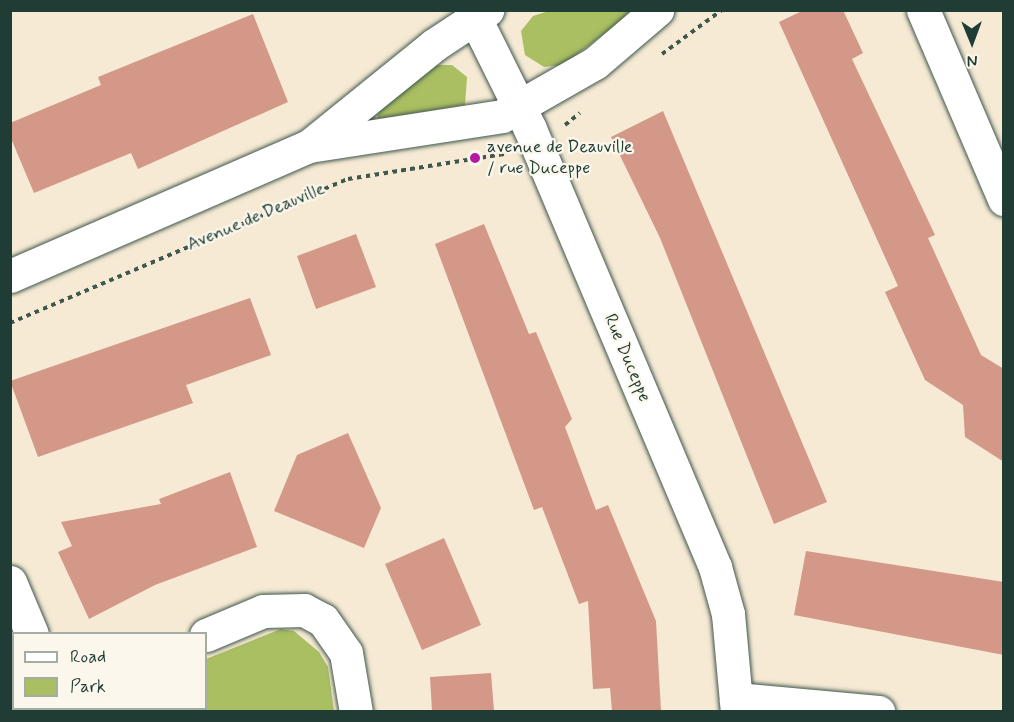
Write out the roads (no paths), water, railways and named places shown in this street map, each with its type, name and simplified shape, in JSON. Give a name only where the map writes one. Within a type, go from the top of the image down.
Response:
[{"type":"street","points":[[309,146],[482,123],[521,108],[595,63],[657,10]]},
{"type":"street","points":[[923,10],[1004,199]]},
{"type":"street","points":[[10,276],[309,146],[477,13]]},
{"type":"street","name":"Rue Duceppe","points":[[477,13],[521,108],[715,567],[728,614],[736,705]]},
{"type":"street","points":[[10,582],[32,632]]},
{"type":"street","points":[[207,635],[263,611],[282,608],[313,615],[346,653],[356,711]]},
{"type":"street","points":[[736,705],[878,711]]},
{"type":"place","name":"avenue de Deauville / rue Duceppe","points":[[475,158]]}]
